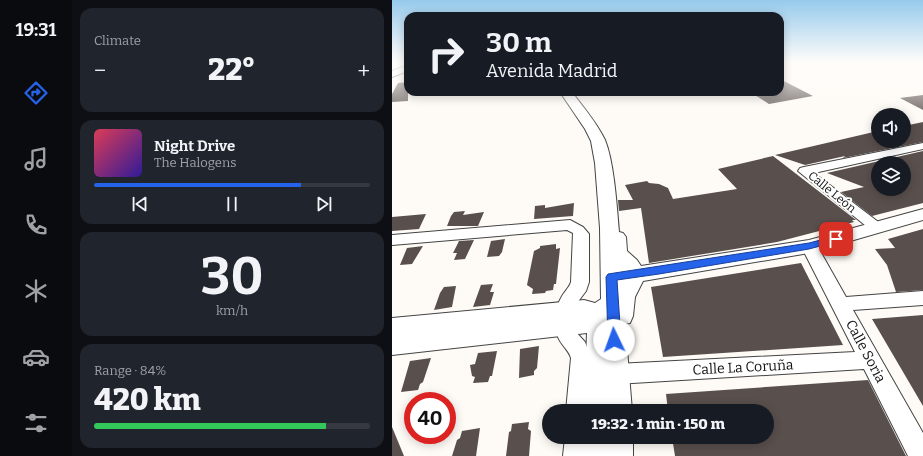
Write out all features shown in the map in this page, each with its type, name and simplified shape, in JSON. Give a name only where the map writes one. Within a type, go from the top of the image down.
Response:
[{"type":"street","points":[[569,96],[598,141],[603,163],[604,181],[598,205],[604,231],[611,292],[616,374],[614,404]]},
{"type":"street","name":"Calle León","points":[[876,227],[804,171],[923,146]]},
{"type":"street","points":[[611,292],[809,246],[923,214]]},
{"type":"street","points":[[392,240],[570,225],[578,230],[580,234],[580,282],[577,291],[569,300],[565,318],[567,336],[578,348],[581,358],[578,404]]},
{"type":"street","points":[[392,328],[565,318],[584,324],[594,320],[630,265],[617,253],[616,236],[604,231]]},
{"type":"street","name":"Calle Soria","points":[[809,246],[922,456]]},
{"type":"street","points":[[611,292],[613,404]]},
{"type":"street","points":[[840,304],[923,298]]},
{"type":"street","points":[[392,344],[565,318]]},
{"type":"street","name":"Calle La Coruña","points":[[616,374],[870,360]]},
{"type":"street","points":[[576,456],[577,444]]},
{"type":"street","points":[[600,444],[600,456]]},
{"type":"street","points":[[616,444],[617,456]]},
{"type":"building","points":[[398,83],[404,83],[404,96],[408,96],[408,101],[392,102],[392,94]]},
{"type":"building","points":[[784,83],[788,83],[813,96],[769,104],[756,96],[784,96]]},
{"type":"building","points":[[923,95],[923,110],[900,98]]},
{"type":"building","points":[[923,122],[923,142],[911,144],[911,125]]},
{"type":"building","points":[[871,133],[871,148],[893,148],[843,158],[845,156],[805,165],[775,155]]},
{"type":"building","points":[[923,151],[923,203],[872,216],[841,192],[864,187],[827,173],[871,163],[871,196],[911,196],[911,156],[901,156]]},
{"type":"building","points":[[773,156],[856,220],[852,220],[854,222],[777,242],[649,263],[641,208],[619,211],[618,200],[633,200],[625,185],[647,181],[649,183],[659,184],[668,188],[673,199],[737,189],[718,169]]},
{"type":"building","points":[[574,203],[573,216],[534,219],[535,206],[545,205],[545,208]]},
{"type":"building","points":[[465,211],[463,215],[484,212],[478,226],[447,226],[454,212]]},
{"type":"building","points":[[426,214],[419,229],[392,231],[392,217]]},
{"type":"building","points":[[923,229],[923,290],[896,292],[887,265],[875,249],[895,248],[888,239]]},
{"type":"building","points":[[505,239],[502,252],[499,256],[487,257],[491,241]]},
{"type":"building","points":[[474,240],[465,259],[454,260],[457,253],[453,253],[459,241]]},
{"type":"building","points":[[556,244],[556,249],[560,248],[556,284],[554,284],[553,290],[546,291],[545,293],[532,294],[533,289],[527,285],[534,251],[540,248],[540,246]]},
{"type":"building","points":[[423,246],[412,264],[400,265],[407,248]]},
{"type":"building","points":[[801,263],[843,345],[663,357],[651,287]]},
{"type":"building","points":[[493,284],[490,292],[494,292],[490,305],[473,307],[481,285]]},
{"type":"building","points":[[456,286],[452,307],[434,310],[440,293],[444,287]]},
{"type":"building","points":[[923,315],[923,406],[872,319]]},
{"type":"building","points":[[539,346],[537,368],[534,371],[534,375],[519,378],[520,349]]},
{"type":"building","points":[[497,351],[492,376],[490,376],[488,382],[473,383],[475,377],[472,376],[470,365],[475,364],[478,353]]},
{"type":"building","points":[[431,358],[423,382],[420,384],[418,390],[401,392],[410,361]]},
{"type":"building","points":[[868,380],[906,456],[675,456],[673,444],[774,444],[774,404],[667,404],[666,394]]},
{"type":"building","points":[[529,422],[528,429],[531,431],[529,456],[506,456],[509,432],[511,431],[512,424]]},
{"type":"building","points":[[392,427],[404,456],[392,456]]},
{"type":"building","points":[[480,428],[476,456],[452,456],[457,440],[460,438],[462,431]]},
{"type":"route","points":[[614,340],[611,277],[659,271],[809,246],[836,239]]}]
